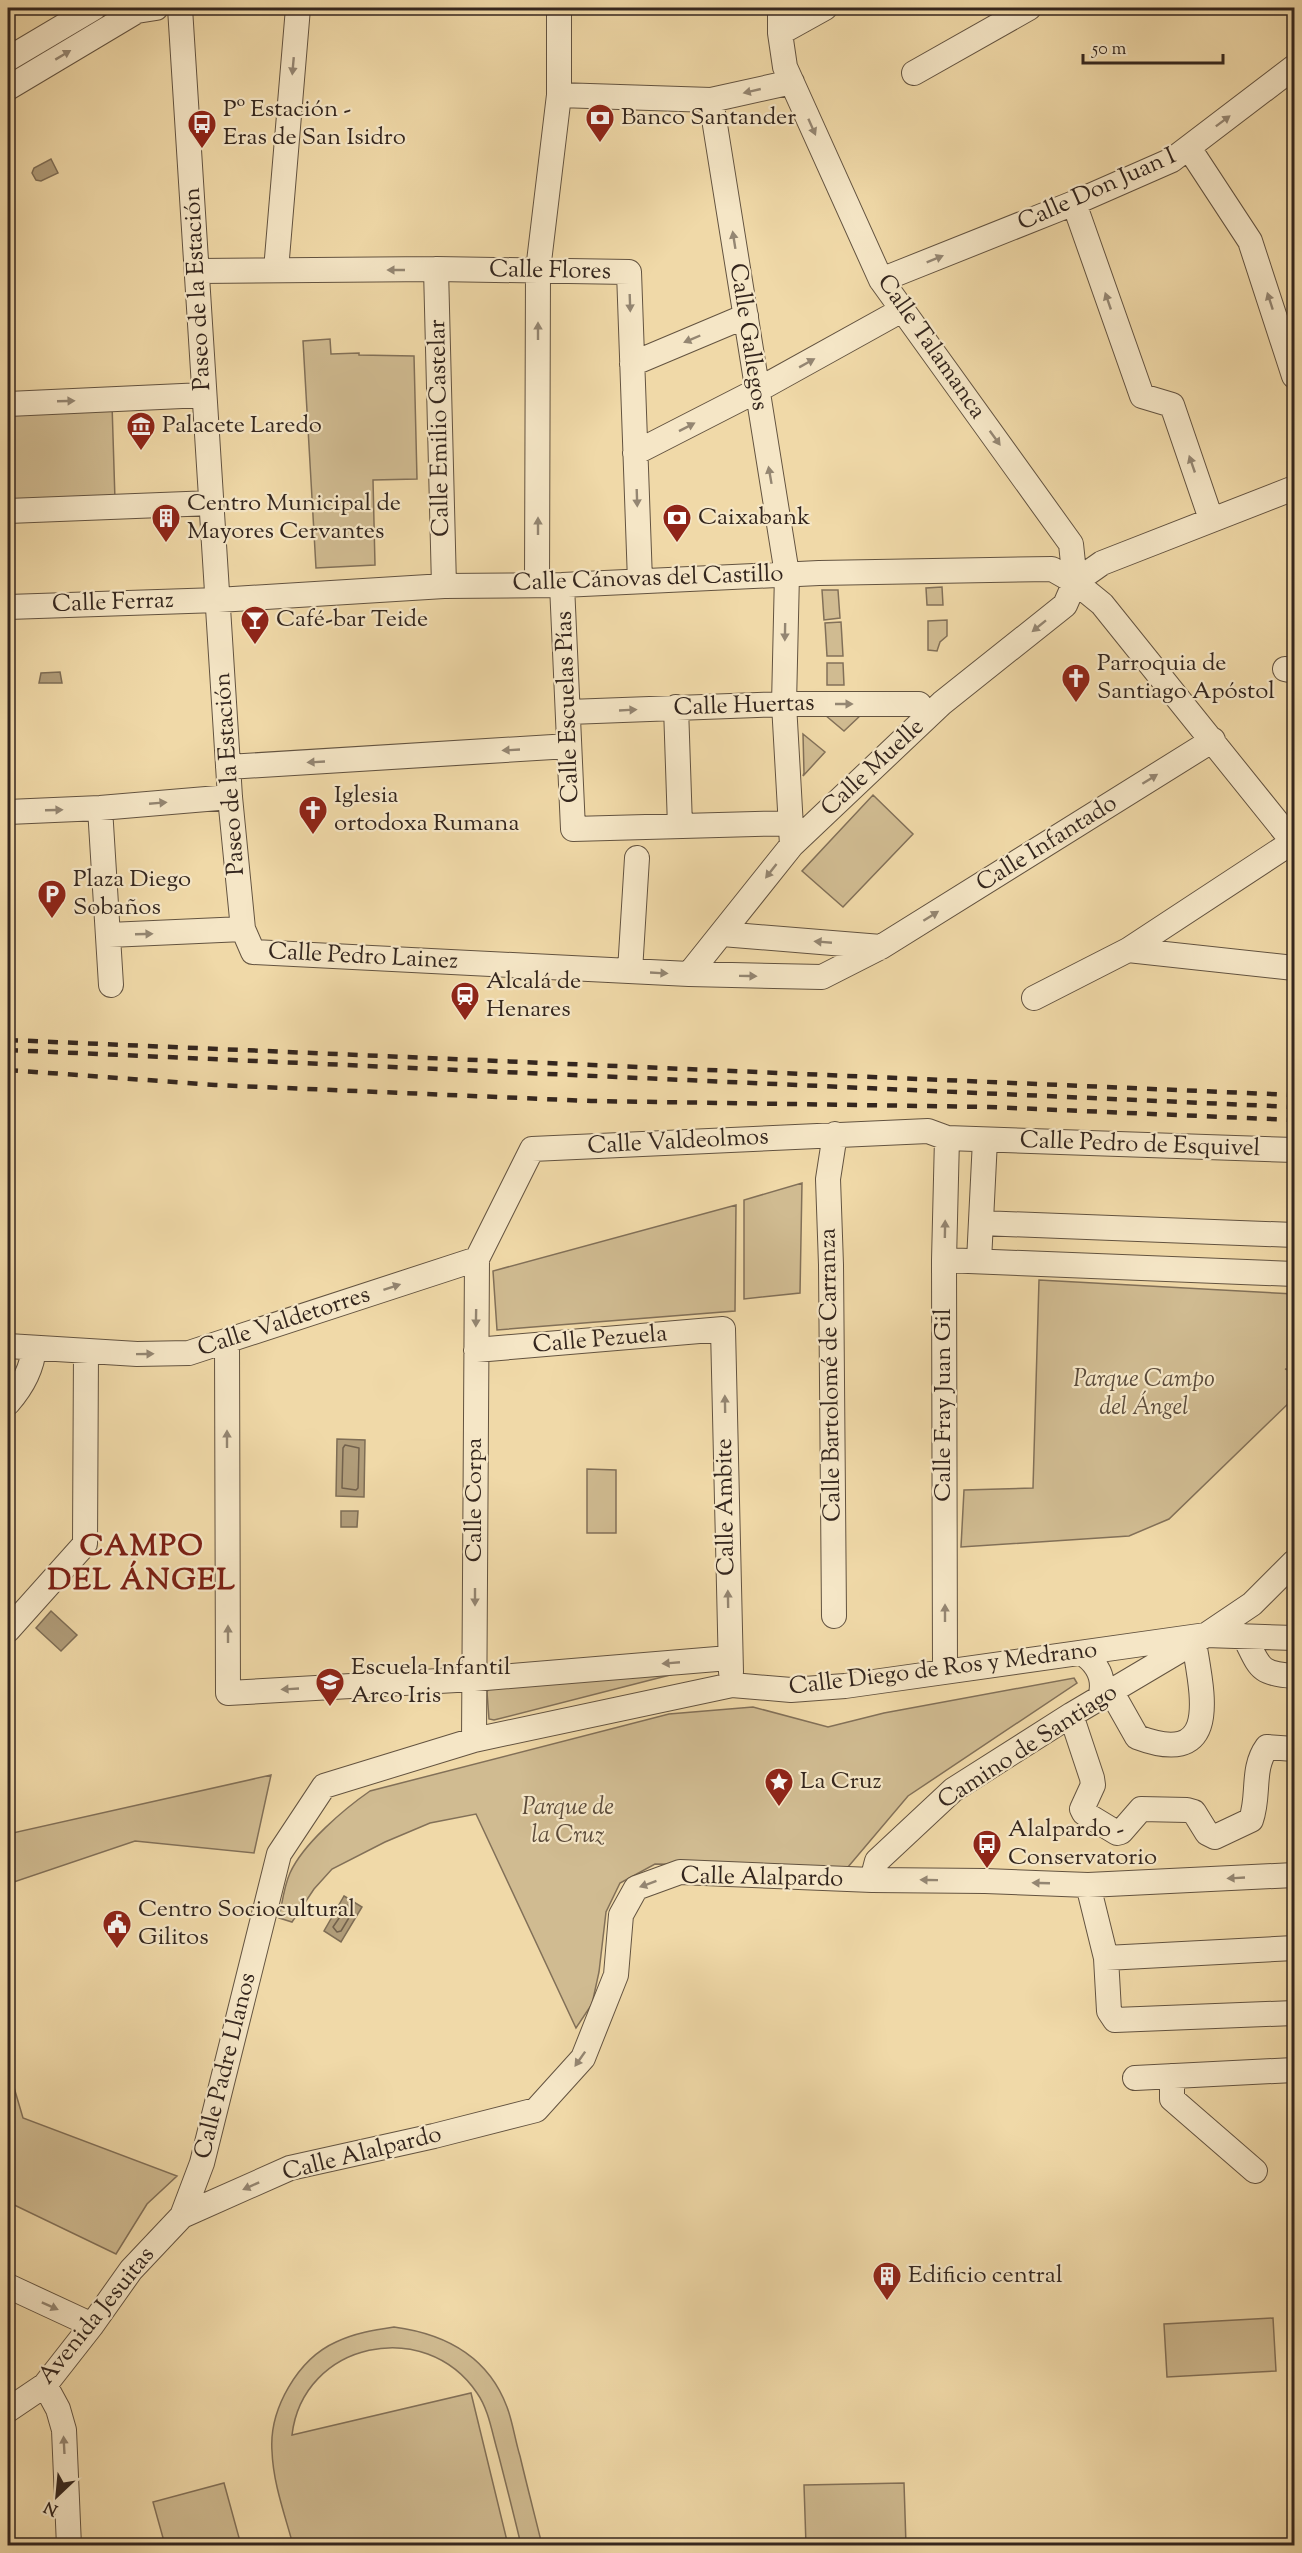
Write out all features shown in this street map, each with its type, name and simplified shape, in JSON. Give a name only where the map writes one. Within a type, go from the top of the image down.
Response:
[{"type":"street","points":[[8,59],[94,8]]},
{"type":"street","points":[[8,88],[137,11],[156,8]]},
{"type":"street","name":"Paseo de la Estación","points":[[180,8],[230,797],[243,929]]},
{"type":"street","points":[[276,270],[298,8]]},
{"type":"street","points":[[537,585],[538,270],[559,95],[559,8]]},
{"type":"street","name":"Calle Talamanca","points":[[780,8],[780,33],[785,67],[881,280],[1071,544],[1075,582]]},
{"type":"street","points":[[780,33],[825,8]]},
{"type":"street","points":[[914,73],[1029,8]]},
{"type":"street","name":"Calle Don Juan I","points":[[881,280],[1074,203],[1172,160],[1294,67]]},
{"type":"street","points":[[559,95],[711,100],[792,82]]},
{"type":"street","name":"Calle Gallegos","points":[[711,100],[787,574],[784,704],[791,834]]},
{"type":"street","points":[[1189,148],[1250,241],[1294,376]]},
{"type":"street","points":[[1074,203],[1142,396],[1172,405],[1210,519]]},
{"type":"street","name":"Calle Flores","points":[[198,271],[436,269],[629,272],[639,581]]},
{"type":"street","name":"Calle Emilio Castelar","points":[[436,269],[444,586]]},
{"type":"street","points":[[635,453],[756,392],[902,310]]},
{"type":"street","points":[[632,364],[746,316]]},
{"type":"street","points":[[8,404],[204,395]]},
{"type":"street","points":[[1075,582],[1102,563],[1294,488]]},
{"type":"street","points":[[8,511],[212,503]]},
{"type":"street","name":"Calle Cánovas del Castillo","points":[[218,600],[444,586],[562,585],[787,574],[1052,570],[1075,582],[1102,604],[1294,841]]},
{"type":"street","name":"Calle Muelle","points":[[689,974],[722,934],[791,834],[942,703],[1065,604],[1075,582]]},
{"type":"street","name":"Calle Escuelas Pías","points":[[562,585],[573,829],[680,826]]},
{"type":"street","name":"Calle Ferraz","points":[[8,607],[218,600]]},
{"type":"street","name":"Calle Huertas","points":[[569,712],[784,704],[919,704]]},
{"type":"street","points":[[676,707],[680,826],[791,834]]},
{"type":"street","name":"Calle Infantado","points":[[822,977],[881,947],[1213,740]]},
{"type":"street","points":[[228,767],[569,746]]},
{"type":"street","points":[[8,812],[100,808],[230,797]]},
{"type":"street","points":[[100,808],[111,984]]},
{"type":"street","points":[[1034,998],[1128,950],[1294,841]]},
{"type":"street","points":[[630,971],[637,858]]},
{"type":"street","points":[[109,935],[243,929]]},
{"type":"street","name":"Calle Pedro Lainez","points":[[243,929],[254,952],[689,974],[822,977]]},
{"type":"street","points":[[722,934],[881,947]]},
{"type":"street","points":[[1128,950],[1294,968]]},
{"type":"street","name":"Calle Valdeolmos","points":[[477,1259],[532,1149],[928,1131],[947,1138]]},
{"type":"street","name":"Calle Bartolomé de Carranza","points":[[834,1616],[831,1265],[828,1179],[835,1134]]},
{"type":"street","name":"Calle Pedro de Esquivel","points":[[947,1138],[1294,1150]]},
{"type":"street","name":"Calle Fray Juan Gil","points":[[945,1671],[944,1260],[947,1138]]},
{"type":"street","points":[[979,1261],[985,1140]]},
{"type":"street","points":[[981,1223],[1294,1235]]},
{"type":"street","name":"Calle Valdetorres","points":[[8,1346],[137,1354],[189,1353],[477,1259]]},
{"type":"street","name":"Calle Corpa","points":[[474,1740],[477,1259]]},
{"type":"street","points":[[944,1260],[1294,1274]]},
{"type":"street","name":"Calle Pezuela","points":[[476,1350],[723,1329]]},
{"type":"street","name":"Calle Ambite","points":[[723,1329],[729,1658],[732,1685]]},
{"type":"street","points":[[227,1342],[228,1693],[474,1679],[729,1658]]},
{"type":"street","points":[[8,1403],[32,1367],[34,1348]]},
{"type":"street","points":[[8,1630],[84,1544],[87,1351]]},
{"type":"street","name":"Calle Diego de Ros y Medrano","points":[[324,1786],[474,1740],[732,1685],[791,1690],[845,1686],[1200,1639],[1252,1604],[1294,1562]]},
{"type":"street","points":[[1244,1636],[1263,1670],[1275,1675],[1294,1676]]},
{"type":"street","points":[[1082,1653],[1093,1660],[1103,1681],[1106,1695],[1137,1737],[1168,1745],[1190,1740],[1197,1731],[1203,1701],[1200,1639],[1244,1636],[1294,1638]]},
{"type":"street","name":"Camino de Santiago","points":[[872,1880],[877,1861],[953,1790],[1071,1715],[1200,1639]]},
{"type":"street","points":[[1071,1715],[1093,1785],[1082,1809],[1084,1813],[1116,1833],[1121,1832],[1141,1809],[1187,1810],[1194,1812],[1207,1833],[1215,1837],[1251,1820],[1254,1812],[1256,1769],[1267,1747],[1294,1749]]},
{"type":"street","name":"Calle Padre Llanos","points":[[182,2216],[202,2163],[279,1854],[324,1786]]},
{"type":"street","name":"Calle Alalpardo","points":[[182,2216],[290,2168],[434,2136],[536,2110],[583,2058],[616,1974],[621,1915],[636,1888],[680,1872],[872,1880],[1089,1885],[1294,1875]]},
{"type":"street","points":[[1089,1885],[1106,1958],[1109,2011],[1115,2020],[1294,2013]]},
{"type":"street","points":[[1106,1958],[1294,1948]]},
{"type":"street","points":[[1135,2078],[1294,2070]]},
{"type":"street","points":[[1172,2076],[1172,2099],[1255,2171]]},
{"type":"street","name":"Avenida Jesuitas","points":[[8,2410],[43,2387],[92,2325],[130,2270],[182,2216]]},
{"type":"street","points":[[8,2286],[92,2325]]},
{"type":"street","points":[[43,2387],[58,2409],[64,2430],[69,2546]]},
{"type":"green space","points":[[330,339],[331,354],[414,356],[417,479],[373,480],[375,565],[316,568],[303,341]]},
{"type":"green space","points":[[112,404],[115,500],[8,501],[8,408]]},
{"type":"green space","points":[[942,587],[943,605],[927,605],[926,588]]},
{"type":"green space","points":[[822,590],[838,590],[840,618],[824,620]]},
{"type":"green space","points":[[947,620],[947,636],[940,642],[937,651],[928,650],[928,621]]},
{"type":"green space","points":[[841,622],[843,656],[827,656],[825,623]]},
{"type":"green space","points":[[827,663],[843,663],[844,685],[827,685]]},
{"type":"green space","points":[[862,714],[844,731],[825,715]]},
{"type":"green space","points":[[803,734],[825,752],[803,776],[804,773]]},
{"type":"green space","points":[[873,795],[913,834],[843,907],[802,871]]},
{"type":"green space","points":[[802,1183],[800,1293],[744,1299],[744,1200]]},
{"type":"green space","points":[[736,1205],[735,1311],[497,1330],[493,1271]]},
{"type":"green space","name":"Parque Campo del Ángel","points":[[1039,1280],[1294,1294],[1294,1369],[1285,1369],[1294,1372],[1294,1398],[1169,1519],[1129,1536],[961,1547],[964,1490],[1033,1488]]},
{"type":"green space","points":[[587,1469],[616,1470],[616,1533],[587,1533]]},
{"type":"green space","points":[[674,1674],[494,1720],[489,1719],[487,1692],[489,1688]]},
{"type":"green space","name":"Parque de la Cruz","points":[[1074,1678],[1077,1683],[908,1796],[848,1867],[655,1864],[620,1883],[606,1912],[599,1972],[592,2004],[576,2028],[476,1814],[430,1823],[385,1842],[332,1869],[314,1889],[292,1922],[279,1918],[290,1873],[304,1850],[348,1807],[370,1791],[669,1714],[753,1707],[828,1727],[884,1713]]},
{"type":"green space","points":[[271,1775],[254,1853],[135,1841],[8,1884],[8,1834]]},
{"type":"green space","points":[[8,2067],[23,2118],[177,2176],[147,2204],[116,2254],[8,2202]]},
{"type":"green space","points":[[1273,2318],[1276,2371],[1167,2377],[1164,2324]]},
{"type":"green space","points":[[394,2327],[431,2335],[448,2342],[463,2350],[489,2374],[499,2389],[509,2413],[542,2545],[521,2545],[490,2422],[477,2393],[455,2369],[428,2354],[399,2348],[369,2350],[342,2361],[318,2378],[301,2403],[292,2435],[471,2393],[508,2545],[293,2545],[273,2463],[272,2435],[281,2403],[298,2373],[322,2350],[350,2336]]},
{"type":"green space","points":[[224,2483],[241,2545],[165,2545],[153,2502]]},
{"type":"green space","points":[[904,2483],[906,2545],[806,2545],[804,2485]]},
{"type":"water","points":[[51,159],[58,173],[41,181],[36,180],[32,173],[34,168]]},
{"type":"water","points":[[60,672],[62,683],[39,683],[41,673]]},
{"type":"water","points":[[337,1439],[365,1440],[364,1497],[336,1496]]},
{"type":"water","points":[[341,1511],[358,1511],[357,1527],[341,1527]]},
{"type":"water","points":[[51,1611],[77,1635],[61,1651],[36,1628]]},
{"type":"water","points":[[344,1896],[362,1907],[341,1942],[324,1931]]},
{"type":"railway","points":[[8,1040],[1294,1095]]},
{"type":"railway","points":[[8,1050],[1294,1107]]},
{"type":"railway","points":[[8,1070],[215,1085],[591,1101],[989,1107],[1294,1120]]},
{"type":"place","name":"Banco Santander","points":[[600,144]]},
{"type":"place","name":"Pº Estación - Eras de San Isidro","points":[[202,150]]},
{"type":"place","name":"Palacete Laredo","points":[[141,452]]},
{"type":"place","name":"Centro Municipal de Mayores Cervantes","points":[[166,544]]},
{"type":"place","name":"Caixabank","points":[[677,544]]},
{"type":"place","name":"Café-bar Teide","points":[[255,646]]},
{"type":"place","name":"Parroquia de Santiago Apóstol","points":[[1076,704]]},
{"type":"place","name":"Iglesia ortodoxa Rumana","points":[[313,836]]},
{"type":"place","name":"Plaza Diego Sobaños","points":[[52,920]]},
{"type":"place","name":"Alcalá de Henares","points":[[465,1022]]},
{"type":"place","name":"Escuela Infantil Arco Iris","points":[[330,1708]]},
{"type":"place","name":"La Cruz","points":[[779,1808]]},
{"type":"place","name":"Alalpardo - Conservatorio","points":[[987,1870]]},
{"type":"place","name":"Centro Sociocultural Gilitos","points":[[117,1950]]},
{"type":"place","name":"Edificio central","points":[[887,2302]]},
{"type":"district","name":"CAMPO DEL ÁNGEL","points":[[142,1564]]}]
